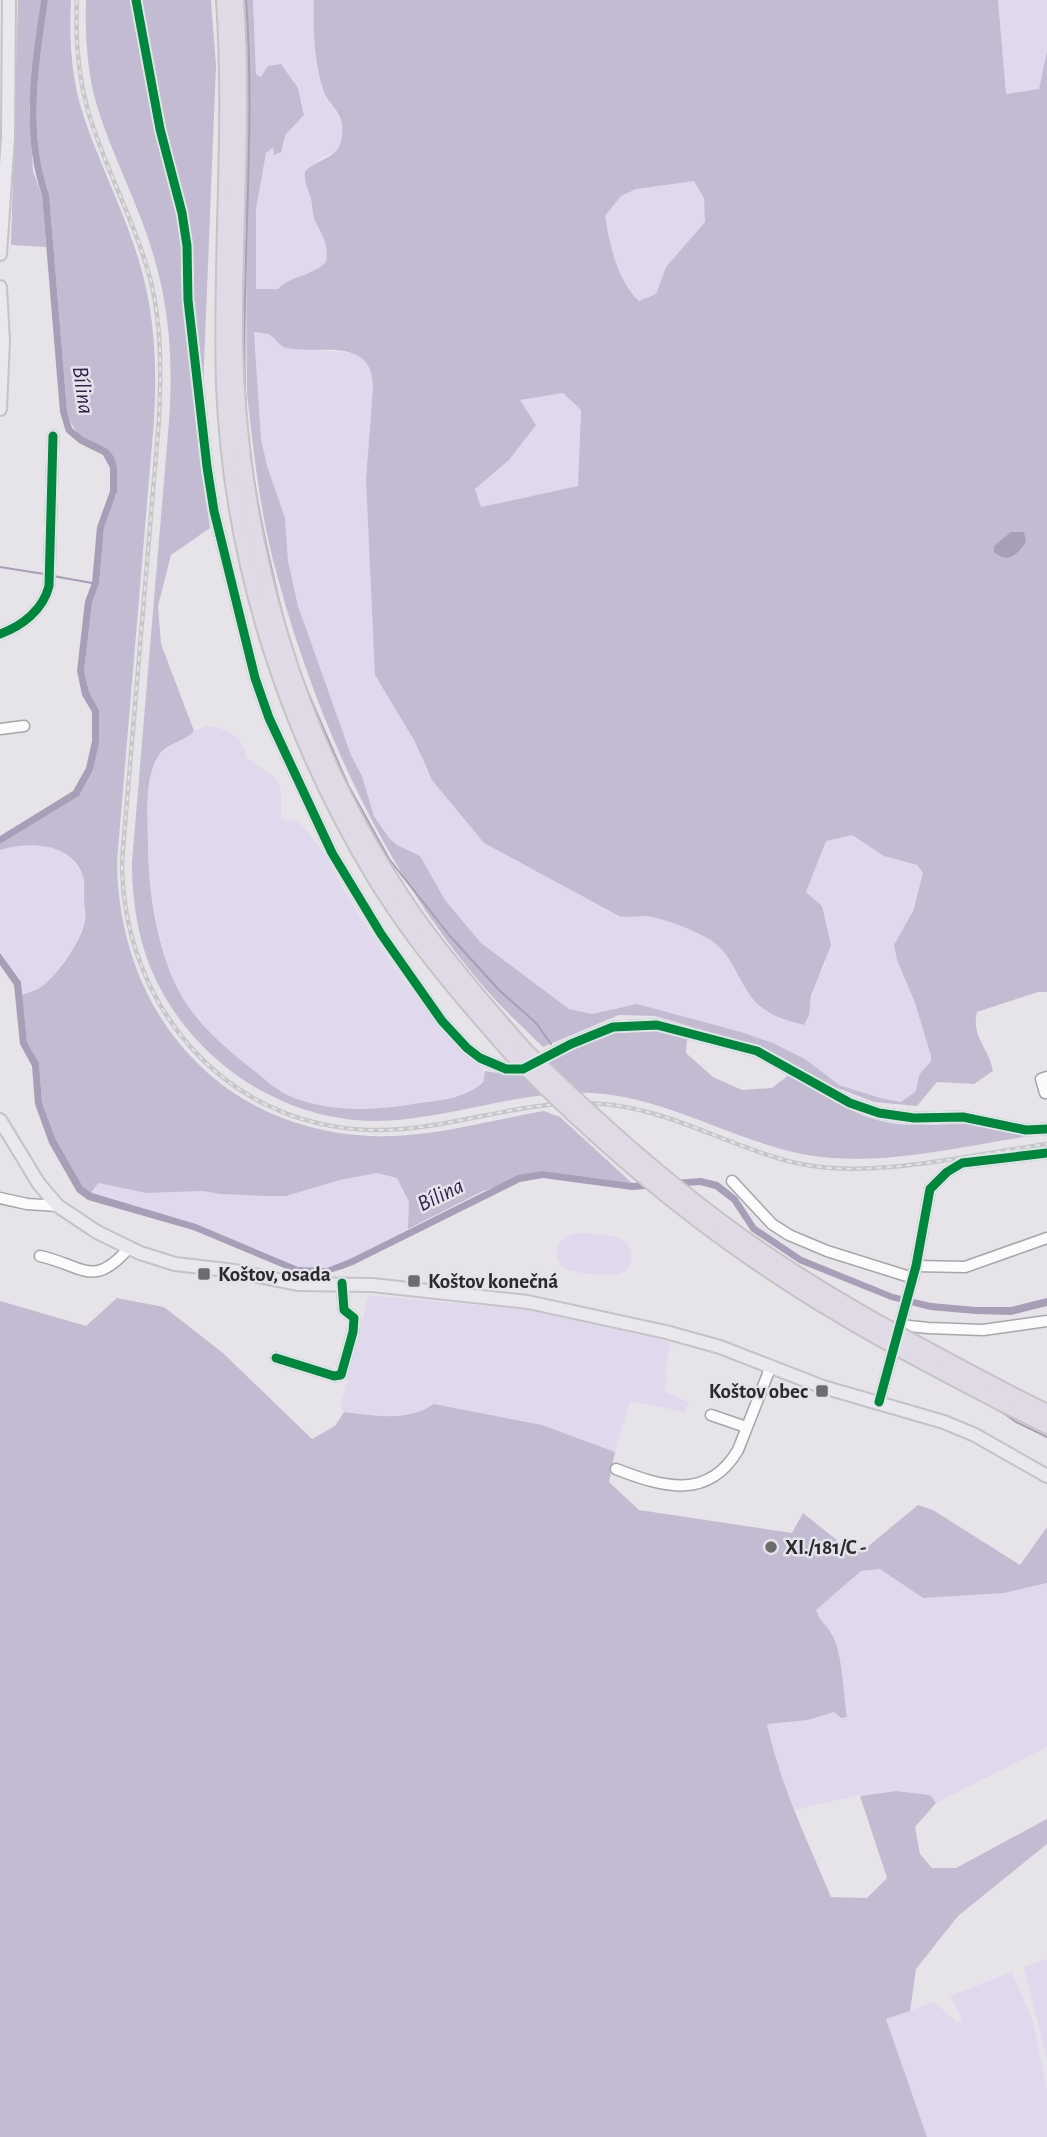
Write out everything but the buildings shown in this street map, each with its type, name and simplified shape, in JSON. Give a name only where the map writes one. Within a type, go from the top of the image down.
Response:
[{"type":"highway","points":[[224,0],[228,90],[223,339],[234,490],[257,599],[291,711],[354,841],[379,884],[429,956],[517,1051],[603,1127],[729,1228],[836,1298],[1008,1399],[1047,1426]]},
{"type":"highway","points":[[236,0],[240,89],[235,339],[237,388],[246,489],[268,598],[305,709],[342,792],[365,835],[402,896],[517,1051]]},
{"type":"highway","points":[[1008,1399],[1047,1412]]},
{"type":"main road","points":[[0,254],[8,137],[9,0]]},
{"type":"main road","points":[[0,287],[3,341],[0,409]]},
{"type":"main road","points":[[0,1120],[38,1184],[58,1206],[97,1232],[128,1248],[175,1264],[234,1271],[281,1282],[342,1283],[428,1290],[551,1306],[692,1339],[823,1387],[959,1427],[1047,1476]]},
{"type":"street","points":[[136,0],[160,129],[182,212],[187,246],[187,300],[206,467],[214,511],[255,678],[269,718],[332,853],[380,934],[442,1021],[480,1058],[506,1069],[523,1069],[571,1044],[613,1027],[657,1025],[757,1051],[850,1103],[879,1113],[914,1118],[963,1117],[1026,1130],[1047,1129]]},
{"type":"street","points":[[0,634],[18,627],[42,602],[49,586],[53,436]]},
{"type":"street","points":[[0,729],[24,726]]},
{"type":"street","points":[[1047,1077],[1041,1079],[1045,1093],[1047,1092]]},
{"type":"street","points":[[879,1402],[916,1266],[930,1189],[947,1172],[962,1163],[1047,1153]]},
{"type":"street","points":[[732,1181],[772,1224],[789,1235],[827,1251],[913,1278]]},
{"type":"street","points":[[0,1198],[27,1204],[58,1206]]},
{"type":"street","points":[[916,1266],[965,1267],[1047,1238]]},
{"type":"street","points":[[40,1256],[81,1270],[100,1273],[114,1265],[128,1248]]},
{"type":"street","points":[[276,1358],[334,1376],[341,1375],[353,1332],[354,1318],[344,1310],[342,1283]]},
{"type":"street","points":[[901,1323],[928,1328],[983,1329],[1047,1321]]},
{"type":"street","points":[[616,1469],[660,1485],[689,1486],[707,1482],[734,1457],[771,1366]]},
{"type":"street","points":[[712,1415],[747,1427]]},
{"type":"shaded area","points":[[18,0],[41,0],[29,110],[33,171],[42,195],[46,247],[11,245]]},
{"type":"shaded area","points":[[41,0],[48,0],[37,97],[38,146],[49,194],[67,411],[72,428],[83,437],[108,449],[114,457],[117,467],[117,492],[104,528],[99,584],[92,603],[84,671],[89,692],[99,710],[99,742],[93,770],[79,796],[0,844],[0,836],[73,791],[86,768],[92,741],[92,712],[82,695],[77,671],[85,601],[92,583],[97,527],[110,491],[110,468],[103,455],[79,443],[66,432],[60,412],[42,195],[31,147],[30,98]]},
{"type":"shaded area","points":[[48,0],[71,0],[72,56],[78,97],[88,130],[133,242],[152,320],[155,360],[154,420],[117,861],[122,915],[135,966],[157,1012],[186,1052],[223,1085],[266,1111],[315,1128],[370,1136],[392,1136],[435,1132],[544,1111],[560,1117],[632,1183],[543,1171],[483,1191],[408,1229],[409,1202],[397,1178],[377,1173],[340,1180],[286,1196],[203,1191],[146,1193],[98,1183],[91,1193],[83,1187],[56,1140],[42,1103],[39,1063],[27,1042],[22,995],[38,989],[51,978],[66,960],[82,933],[85,919],[84,878],[69,856],[59,850],[23,845],[0,850],[0,844],[79,796],[93,770],[99,710],[89,692],[84,671],[92,603],[99,584],[104,528],[117,493],[108,449],[81,436],[73,427],[67,411],[49,194],[38,146],[37,97]]},
{"type":"shaded area","points":[[86,0],[211,0],[216,66],[200,463],[210,528],[171,555],[158,606],[161,644],[194,731],[159,755],[148,787],[147,813],[150,882],[158,932],[173,979],[198,1019],[232,1053],[278,1090],[307,1102],[337,1108],[383,1108],[450,1098],[476,1088],[483,1082],[485,1071],[511,1075],[619,1030],[645,1029],[687,1038],[686,1053],[713,1077],[742,1090],[772,1088],[791,1073],[845,1107],[881,1121],[917,1125],[990,1126],[1024,1137],[913,1155],[829,1158],[777,1148],[630,1098],[575,1093],[517,1099],[402,1120],[373,1121],[334,1117],[297,1107],[262,1091],[230,1070],[201,1045],[177,1015],[157,982],[143,946],[134,904],[132,862],[169,421],[169,338],[164,298],[154,257],[103,125],[94,93],[87,54]]},
{"type":"shaded area","points":[[244,0],[253,0],[256,74],[261,77],[268,66],[281,64],[298,88],[304,115],[286,134],[281,152],[274,155],[273,147],[266,153],[256,209],[256,289],[278,289],[326,262],[326,244],[314,218],[305,172],[336,151],[342,136],[341,120],[324,92],[318,70],[314,0],[998,0],[1006,94],[1039,89],[1047,51],[1047,992],[1038,992],[977,1012],[976,1029],[993,1071],[974,1084],[937,1082],[917,1106],[874,1102],[830,1085],[764,1048],[655,1016],[619,1015],[543,1047],[490,994],[451,946],[416,896],[384,843],[330,731],[288,615],[267,536],[247,393]],"holes":[[[694,181],[704,198],[705,222],[666,267],[656,294],[639,301],[631,293],[620,273],[612,251],[605,216],[621,196],[636,189]],[[254,332],[270,335],[287,348],[343,351],[364,360],[370,371],[373,387],[366,480],[375,675],[414,740],[432,780],[484,843],[619,916],[653,917],[706,937],[727,957],[756,1002],[773,1015],[804,1025],[809,1015],[811,996],[831,945],[822,906],[806,892],[826,841],[852,835],[884,856],[917,865],[923,873],[913,911],[894,945],[931,1056],[931,1061],[919,1075],[916,1091],[901,1102],[880,1098],[839,1085],[805,1059],[773,1043],[637,1004],[592,1014],[569,1009],[481,943],[445,900],[420,856],[397,845],[374,816],[362,776],[351,755],[298,606],[288,561],[285,518],[267,466],[261,439]],[[563,393],[581,410],[578,486],[481,507],[475,489],[509,460],[536,425],[520,400]]]},
{"type":"shaded area","points":[[253,0],[314,0],[314,39],[318,66],[325,91],[341,121],[343,131],[339,147],[316,161],[305,180],[315,220],[327,245],[326,262],[278,289],[256,289],[256,209],[266,152],[285,144],[286,134],[304,114],[302,100],[264,74],[261,77],[256,74]]},
{"type":"shaded area","points":[[998,0],[1047,0],[1047,51],[1039,89],[1006,94]]},
{"type":"shaded area","points":[[694,180],[704,198],[705,222],[666,267],[656,294],[639,301],[631,293],[620,273],[612,251],[605,216],[621,196],[636,189]]},
{"type":"shaded area","points":[[254,332],[272,336],[290,348],[354,353],[369,367],[373,387],[366,480],[376,679],[388,693],[414,740],[427,772],[484,843],[619,916],[662,919],[707,938],[727,954],[758,1004],[785,1018],[807,1020],[816,984],[826,963],[806,892],[826,841],[852,835],[884,856],[917,865],[923,873],[897,960],[915,1003],[931,1056],[931,1061],[919,1075],[916,1091],[901,1102],[880,1098],[839,1085],[805,1059],[773,1043],[637,1004],[592,1014],[569,1009],[481,943],[445,900],[420,856],[389,838],[374,816],[362,776],[351,755],[298,606],[288,561],[285,518],[267,466],[261,439]]},
{"type":"shaded area","points":[[563,393],[581,410],[578,486],[481,507],[475,489],[509,460],[520,400]]},
{"type":"shaded area","points":[[1011,532],[1024,532],[1026,542],[1012,556],[999,556],[994,552],[994,546]]},
{"type":"shaded area","points":[[207,726],[228,731],[242,745],[247,759],[267,771],[278,782],[281,819],[297,822],[309,833],[351,902],[412,992],[446,1033],[485,1071],[483,1079],[473,1090],[450,1098],[382,1108],[346,1108],[310,1103],[288,1095],[268,1082],[219,1041],[189,1007],[173,980],[159,932],[149,867],[147,803],[151,776],[158,756],[181,739]]},
{"type":"shaded area","points":[[15,845],[39,845],[56,849],[70,856],[83,877],[85,923],[74,947],[52,977],[39,989],[22,995],[21,982],[0,953],[0,850]]},
{"type":"shaded area","points":[[0,953],[21,982],[27,1042],[39,1063],[42,1103],[56,1140],[83,1187],[92,1193],[196,1224],[298,1267],[327,1268],[350,1259],[518,1175],[543,1171],[632,1183],[701,1178],[718,1182],[737,1197],[756,1226],[802,1257],[893,1294],[931,1303],[976,1307],[1011,1307],[1047,1298],[1047,1306],[1011,1315],[930,1310],[891,1300],[799,1263],[751,1231],[732,1202],[715,1189],[700,1185],[632,1190],[543,1178],[520,1182],[346,1268],[318,1274],[296,1273],[193,1230],[88,1200],[77,1192],[49,1143],[35,1104],[32,1066],[20,1044],[14,985],[0,965]]},
{"type":"shaded area","points":[[377,1173],[397,1178],[409,1202],[408,1229],[327,1268],[298,1267],[196,1224],[91,1193],[97,1183],[146,1193],[203,1191],[286,1196],[340,1180]]},
{"type":"shaded area","points":[[577,1233],[616,1237],[626,1242],[631,1252],[628,1267],[620,1274],[608,1275],[565,1269],[557,1258],[558,1247],[565,1238]]},
{"type":"shaded area","points":[[369,1295],[522,1309],[668,1341],[671,1344],[665,1368],[667,1379],[664,1392],[689,1402],[685,1412],[630,1401],[615,1452],[542,1425],[435,1404],[402,1415],[379,1416],[344,1412],[340,1408],[348,1379],[342,1375],[349,1345],[355,1346]]},
{"type":"shaded area","points":[[117,1298],[164,1307],[223,1353],[312,1439],[335,1426],[344,1412],[379,1416],[402,1415],[434,1404],[542,1425],[615,1452],[609,1482],[639,1510],[792,1533],[803,1513],[848,1549],[866,1548],[918,1505],[933,1510],[1020,1565],[1047,1527],[1047,1583],[1004,1593],[923,1598],[880,1569],[861,1571],[816,1610],[838,1650],[847,1717],[841,1718],[834,1712],[808,1720],[767,1724],[787,1790],[831,1897],[867,1898],[887,1878],[860,1796],[896,1791],[930,1795],[936,1803],[915,1827],[920,1854],[932,1868],[956,1868],[1047,1819],[1047,1844],[958,1916],[916,1969],[910,2011],[886,2019],[927,2137],[0,2137],[0,1301],[86,1326]]},
{"type":"shaded area","points":[[880,1569],[923,1598],[1004,1593],[1047,1583],[1047,1747],[936,1803],[930,1795],[896,1791],[854,1796],[795,1810],[773,1753],[767,1723],[808,1720],[834,1712],[847,1717],[841,1665],[832,1634],[821,1624],[816,1609],[861,1571]]},
{"type":"shaded area","points":[[1047,1959],[1047,2060],[1024,1967]]},
{"type":"shaded area","points":[[1012,1972],[1034,2024],[1047,2090],[1047,2137],[927,2137],[886,2019],[935,2002],[957,2023],[962,2019],[950,1996]]},
{"type":"waterway","points":[[246,0],[249,147],[245,392],[254,477],[283,617]]},
{"type":"waterway","points":[[0,567],[44,574]]},
{"type":"waterway","points":[[53,576],[92,583]]},
{"type":"waterway","points":[[284,622],[293,650]]},
{"type":"waterway","points":[[305,686],[348,785],[389,859],[450,936],[499,990],[536,1023],[551,1044]]},
{"type":"waterway","points":[[942,1350],[1047,1404]]},
{"type":"waterway","points":[[998,1409],[1016,1422],[1047,1437]]},
{"type":"railway","points":[[77,0],[78,56],[88,111],[145,260],[155,299],[160,351],[159,420],[122,861],[127,913],[140,963],[162,1008],[192,1048],[228,1081],[270,1107],[319,1123],[372,1130],[402,1129],[521,1109],[581,1103],[636,1109],[684,1123],[777,1158],[829,1168],[891,1167],[1047,1144]]},
{"type":"cycle path","points":[[136,0],[160,129],[182,213],[187,246],[188,300],[214,511],[255,678],[269,718],[332,853],[381,934],[442,1021],[480,1058],[506,1069],[523,1069],[571,1044],[613,1027],[657,1025],[757,1051],[850,1103],[879,1113],[914,1118],[963,1117],[1026,1130],[1047,1129]]},
{"type":"cycle path","points":[[0,634],[31,616],[42,602],[49,586],[53,436]]},
{"type":"cycle path","points":[[879,1402],[916,1266],[930,1189],[947,1172],[962,1163],[1047,1153]]},
{"type":"cycle path","points":[[276,1358],[334,1376],[341,1375],[353,1332],[354,1318],[344,1310],[342,1283]]},
{"type":"place","name":"Koštov, osada","points":[[204,1274]]},
{"type":"place","name":"Koštov konečná","points":[[414,1281]]},
{"type":"place","name":"Koštov obec","points":[[822,1391]]},
{"type":"place","name":"XI./181/C -","points":[[771,1547]]},
{"type":"water label","name":"Bílina","points":[[84,390]]},
{"type":"water label","name":"Bílina","points":[[440,1194]]}]
